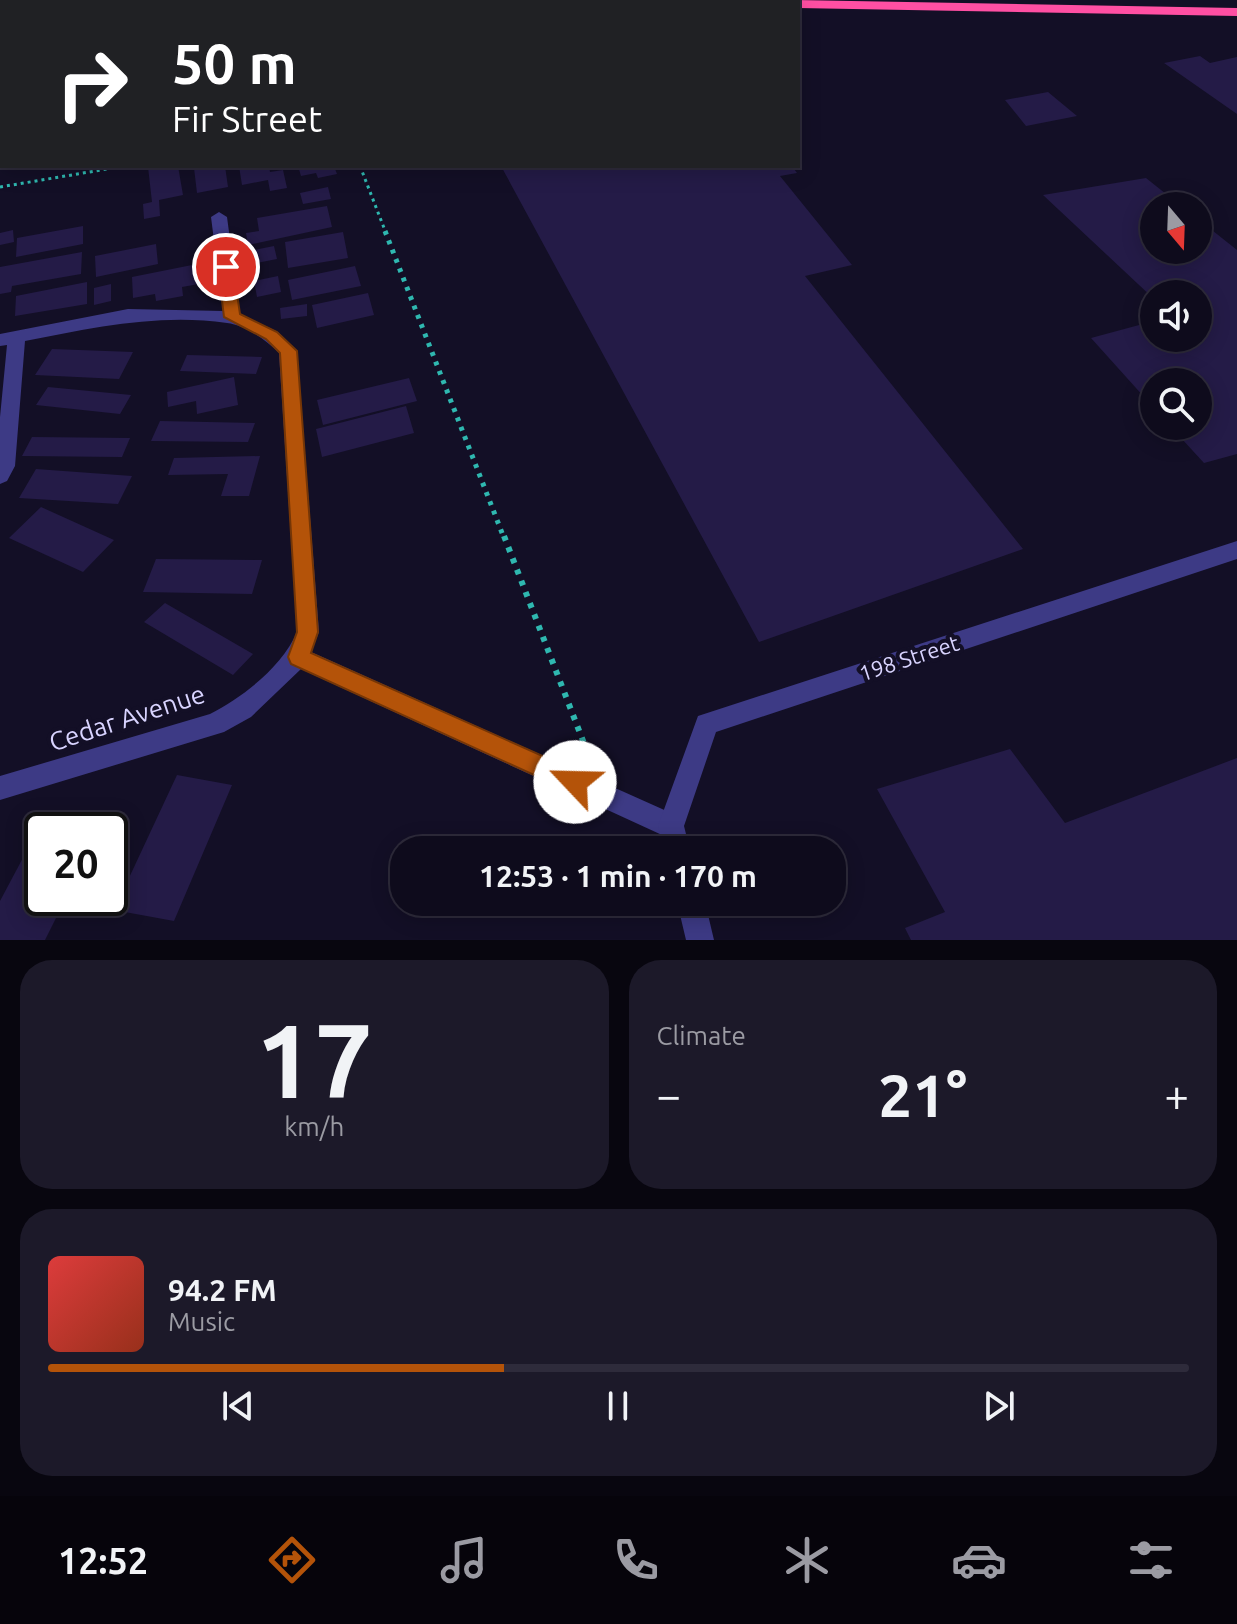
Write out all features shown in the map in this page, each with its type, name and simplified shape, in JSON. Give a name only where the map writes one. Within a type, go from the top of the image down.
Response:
[{"type":"highway","points":[[800,4],[1237,12]]},
{"type":"street","points":[[219,217],[232,317]]},
{"type":"street","points":[[0,476],[5,466],[8,338],[128,315],[232,317],[272,336],[288,351],[308,632],[298,657],[671,826],[674,836]]},
{"type":"street","name":"198 Street","points":[[671,826],[707,724],[1237,550]]},
{"type":"street","name":"Cedar Avenue","points":[[0,788],[215,724],[243,709],[298,657]]},
{"type":"street","points":[[694,916],[700,940]]},
{"type":"path","points":[[0,187],[113,168]]},
{"type":"path","points":[[361,168],[602,794]]},
{"type":"building","points":[[1200,56],[1210,63],[1237,57],[1237,114],[1164,63]]},
{"type":"building","points":[[1048,92],[1077,116],[1026,126],[1005,100]]},
{"type":"building","points":[[148,168],[178,168],[183,195],[159,200],[160,216],[144,219],[143,204],[152,202]]},
{"type":"building","points":[[194,168],[225,168],[228,187],[197,193]]},
{"type":"building","points":[[239,168],[269,168],[270,172],[283,170],[287,188],[270,191],[268,180],[242,185]]},
{"type":"building","points":[[299,168],[335,168],[337,174],[318,178],[316,173],[301,176]]},
{"type":"building","points":[[502,168],[793,168],[797,173],[780,176],[852,265],[805,276],[1023,549],[759,642]]},
{"type":"building","points":[[1146,178],[1164,192],[1140,192],[1140,264],[1212,264],[1212,230],[1237,250],[1237,454],[1204,463],[1183,440],[1212,440],[1212,368],[1140,368],[1140,392],[1091,338],[1140,325],[1140,352],[1212,352],[1212,280],[1140,280],[1140,286],[1043,195]]},
{"type":"building","points":[[328,187],[331,199],[303,204],[300,193]]},
{"type":"building","points":[[327,206],[332,227],[248,245],[246,233],[259,231],[257,218]]},
{"type":"building","points":[[83,226],[83,244],[16,257],[17,238]]},
{"type":"building","points":[[13,230],[14,242],[0,245],[0,233]]},
{"type":"building","points":[[343,232],[348,258],[288,268],[285,242]]},
{"type":"building","points":[[156,244],[158,264],[96,277],[95,256]]},
{"type":"building","points":[[274,246],[277,259],[251,264],[249,251]]},
{"type":"building","points":[[82,252],[81,274],[12,286],[11,292],[0,294],[0,267]]},
{"type":"building","points":[[197,264],[199,284],[182,287],[183,296],[156,301],[155,294],[133,298],[132,277]]},
{"type":"building","points":[[355,266],[361,286],[292,300],[288,280]]},
{"type":"building","points":[[278,276],[281,292],[257,297],[254,281]]},
{"type":"building","points":[[87,282],[87,304],[15,316],[16,296]]},
{"type":"building","points":[[111,284],[111,301],[94,305],[94,288]]},
{"type":"building","points":[[368,293],[374,315],[317,328],[312,305]]},
{"type":"building","points":[[307,304],[307,316],[281,319],[280,308]]},
{"type":"building","points":[[52,349],[133,352],[119,379],[35,375]]},
{"type":"building","points":[[187,355],[262,357],[256,374],[180,371]]},
{"type":"building","points":[[234,377],[238,405],[197,414],[196,401],[168,407],[167,392]]},
{"type":"building","points":[[409,378],[417,401],[323,425],[317,400]]},
{"type":"building","points":[[48,387],[131,395],[120,414],[36,405]]},
{"type":"building","points":[[406,406],[414,433],[322,457],[316,429]]},
{"type":"building","points":[[160,421],[255,423],[248,442],[151,441]]},
{"type":"building","points":[[32,437],[130,438],[122,457],[22,456]]},
{"type":"building","points":[[260,456],[249,496],[221,496],[228,474],[168,475],[174,458]]},
{"type":"building","points":[[36,469],[132,476],[118,504],[19,498]]},
{"type":"building","points":[[41,507],[114,540],[83,572],[9,538]]},
{"type":"building","points":[[156,559],[262,560],[252,594],[143,592]]},
{"type":"building","points":[[165,603],[253,654],[233,675],[144,622]]},
{"type":"building","points":[[1010,749],[1065,823],[1237,758],[1237,940],[911,940],[905,928],[945,912],[877,789]]},
{"type":"building","points":[[177,775],[232,785],[174,921],[128,913],[128,880]]},
{"type":"building","points":[[24,856],[24,916],[57,916],[45,940],[0,940],[0,901]]},
{"type":"route","points":[[226,267],[232,317],[272,336],[288,351],[308,632],[298,657],[575,782]]}]
